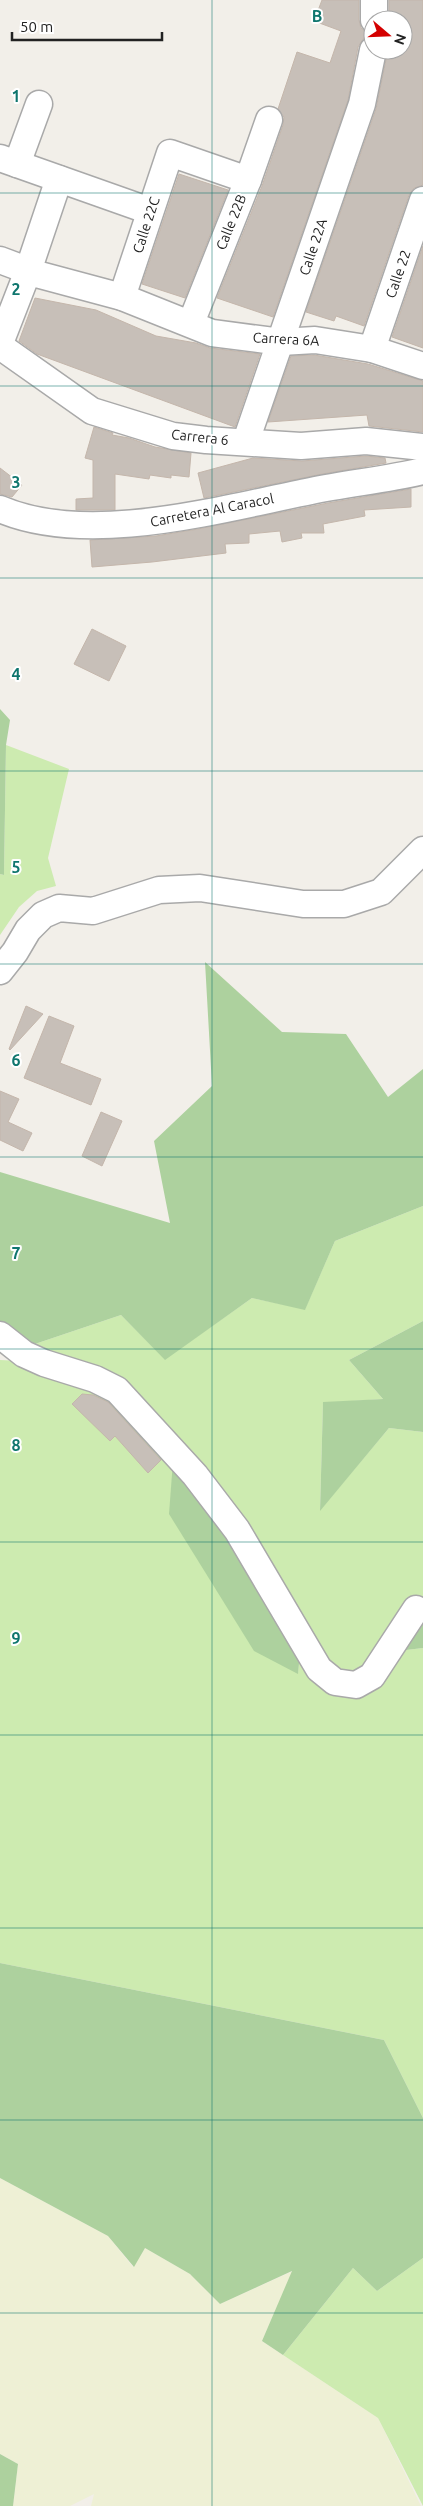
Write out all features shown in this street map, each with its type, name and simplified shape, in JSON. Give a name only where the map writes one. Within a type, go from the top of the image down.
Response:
[{"type":"street","name":"Calle 22A","points":[[246,441],[362,104],[371,60]]},
{"type":"street","points":[[39,104],[9,161],[150,211]]},
{"type":"street","name":"Calle 22B","points":[[191,323],[248,180],[269,120]]},
{"type":"street","name":"Calle 22C","points":[[122,297],[170,153],[248,180]]},
{"type":"street","points":[[0,344],[28,271],[59,179]]},
{"type":"street","name":"Calle 22","points":[[372,349],[423,200]]},
{"type":"street","name":"Carrera 6A","points":[[0,260],[28,271],[122,297],[212,333],[280,342],[315,340],[372,349],[423,366]]},
{"type":"street","name":"Carrera 6","points":[[0,344],[92,411],[173,436],[301,446],[366,441],[423,447]]},
{"type":"street","name":"Carretera Al Caracol","points":[[0,509],[18,516],[61,523],[108,525],[148,523],[353,482],[423,472]]},
{"type":"street","points":[[0,972],[28,930],[43,916],[60,908],[93,911],[159,890],[200,888],[303,904],[344,904],[381,892],[423,850]]},
{"type":"street","points":[[0,1335],[24,1354],[44,1363],[95,1378],[117,1390],[196,1475],[231,1522],[319,1670],[335,1682],[356,1685],[372,1676],[416,1608]]},
{"type":"green space","points":[[0,709],[10,720],[6,745],[4,875],[0,874]]},
{"type":"green space","points":[[6,745],[69,769],[48,858],[56,886],[37,891],[19,907],[0,935],[0,874],[4,875]]},
{"type":"green space","points":[[205,962],[282,1032],[346,1034],[388,1097],[423,1069],[423,1206],[335,1241],[305,1310],[252,1298],[165,1360],[121,1315],[26,1347],[0,1325],[0,1172],[170,1223],[154,1141],[212,1086]]},
{"type":"green space","points":[[423,1206],[423,1321],[349,1360],[383,1399],[323,1403],[320,1510],[389,1428],[423,1432],[423,1606],[367,1670],[338,1675],[121,1384],[26,1347],[121,1315],[165,1359],[252,1298],[305,1309],[335,1241]]},
{"type":"green space","points":[[423,1321],[423,1432],[389,1428],[320,1511],[323,1402],[383,1399],[349,1360]]},
{"type":"green space","points":[[0,1360],[20,1361],[94,1386],[173,1461],[298,1673],[300,1653],[333,1689],[398,1651],[423,1648],[423,2118],[384,2040],[0,1963]]},
{"type":"green space","points":[[173,1461],[190,1480],[300,1653],[298,1674],[254,1651],[169,1514]]},
{"type":"green space","points":[[423,1610],[423,1648],[398,1651]]},
{"type":"green space","points":[[0,1963],[384,2040],[423,2118],[423,2258],[377,2291],[353,2268],[283,2355],[262,2341],[292,2271],[220,2304],[190,2274],[145,2248],[134,2267],[108,2236],[0,2178]]},
{"type":"green space","points":[[0,2178],[108,2236],[133,2267],[145,2248],[190,2274],[220,2304],[293,2271],[262,2341],[378,2418],[421,2506],[91,2506],[94,2494],[70,2506],[13,2506],[18,2464],[0,2454]]},
{"type":"green space","points":[[423,2258],[423,2506],[378,2418],[283,2355],[353,2268],[377,2291]]},
{"type":"green space","points":[[0,2454],[18,2464],[13,2506],[0,2506]]},
{"type":"building","points":[[322,0],[359,0],[359,20],[363,30],[363,39],[358,47],[348,100],[273,317],[217,298],[262,186],[283,125],[284,117],[278,109],[297,52],[330,63],[341,31],[314,21]]},
{"type":"building","points":[[389,0],[423,0],[423,185],[414,188],[409,195],[364,326],[336,316],[334,321],[306,312],[376,109],[386,60],[413,60],[413,10],[389,10]]},
{"type":"building","points":[[179,174],[228,190],[185,298],[142,284]]},
{"type":"building","points":[[423,246],[423,348],[392,337]]},
{"type":"building","points":[[35,298],[96,310],[156,336],[196,343],[210,348],[260,354],[235,427],[37,354],[19,341]]},
{"type":"building","points":[[314,355],[368,364],[423,381],[423,432],[369,426],[367,415],[268,422],[291,356]]},
{"type":"building","points":[[94,427],[113,433],[112,435],[129,438],[155,447],[191,453],[189,477],[171,475],[171,478],[150,475],[149,479],[115,474],[115,510],[76,510],[76,499],[93,498],[93,460],[85,458]]},
{"type":"building","points":[[366,456],[385,458],[386,463],[204,498],[198,473],[253,458],[302,461]]},
{"type":"building","points":[[0,468],[22,485],[12,497],[0,494]]},
{"type":"building","points":[[411,489],[411,507],[364,510],[365,516],[323,524],[324,533],[301,533],[302,538],[282,542],[280,531],[249,534],[249,543],[225,544],[226,553],[92,567],[90,540],[156,536]]},
{"type":"building","points":[[92,629],[126,646],[109,681],[74,664]]},
{"type":"building","points":[[26,1006],[43,1014],[10,1050],[9,1049]]},
{"type":"building","points":[[49,1016],[74,1026],[60,1063],[101,1079],[91,1105],[24,1078]]},
{"type":"building","points":[[0,1091],[19,1099],[8,1122],[32,1133],[23,1151],[0,1140]]},
{"type":"building","points":[[101,1112],[122,1121],[102,1166],[82,1156]]},
{"type":"building","points":[[82,1394],[93,1395],[108,1402],[161,1460],[148,1473],[115,1436],[110,1441],[72,1404]]}]
